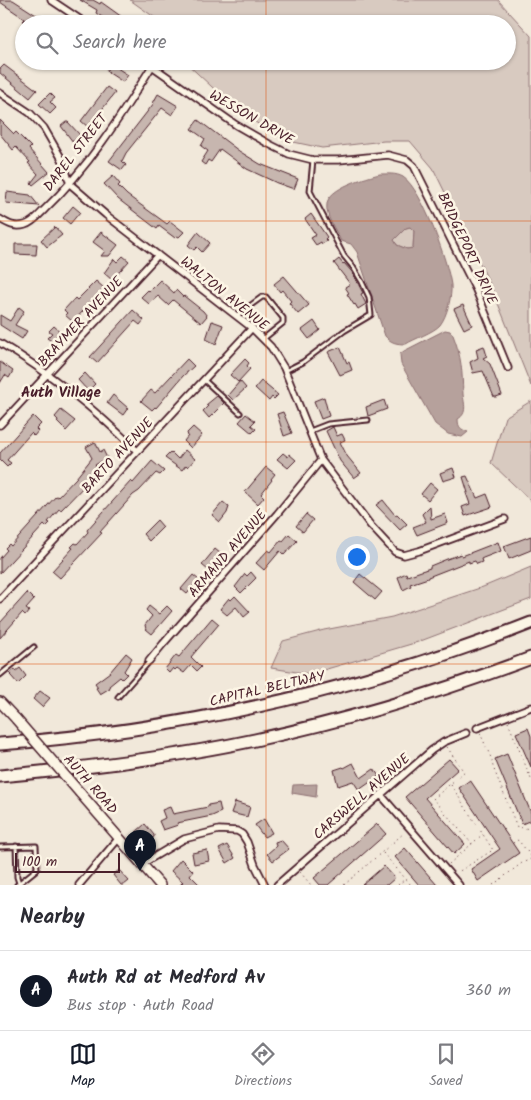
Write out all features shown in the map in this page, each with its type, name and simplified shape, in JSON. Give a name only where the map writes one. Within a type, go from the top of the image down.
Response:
[{"type":"highway","name":"CAPITAL BELTWAY","points":[[0,744],[147,727],[268,704],[351,684],[403,668],[496,637],[531,623]]},
{"type":"highway","points":[[0,776],[109,765],[256,740],[412,700],[531,658]]},
{"type":"main road","name":"AUTH ROAD","points":[[0,702],[160,885]]},
{"type":"street","points":[[50,0],[73,15]]},
{"type":"street","name":"DAREL STREET","points":[[0,219],[12,226],[30,223],[70,184],[149,70]]},
{"type":"street","name":"WESSON DRIVE","points":[[157,70],[194,97],[260,140],[289,154],[313,160],[339,160],[388,155]]},
{"type":"street","points":[[0,93],[30,113],[44,128],[63,161],[70,184]]},
{"type":"street","name":"BRIDGEPORT DRIVE","points":[[388,155],[407,160],[414,166],[476,290],[508,368]]},
{"type":"street","name":"WALTON AVENUE","points":[[70,184],[106,215],[252,328],[271,347],[285,371],[320,460],[395,552],[404,555],[419,551],[505,519]]},
{"type":"street","name":"BRAYMER AVENUE","points":[[0,425],[158,255]]},
{"type":"street","name":"BARTO AVENUE","points":[[0,599],[252,328]]},
{"type":"street","points":[[0,342],[48,374],[106,420],[138,451]]},
{"type":"street","name":"ARMAND AVENUE","points":[[149,661],[277,514],[320,460]]},
{"type":"street","points":[[477,728],[531,707]]},
{"type":"street","name":"CARSWELL AVENUE","points":[[277,885],[432,750],[444,742],[466,733]]},
{"type":"street","points":[[380,795],[459,885]]},
{"type":"street","points":[[142,864],[184,839],[219,830],[237,831],[242,834],[247,842],[254,865],[265,885]]},
{"type":"street","points":[[79,885],[119,838]]},
{"type":"lane","points":[[285,371],[303,362],[344,331],[371,315],[369,298],[362,282],[344,256],[310,191],[313,160]]},
{"type":"lane","points":[[236,316],[262,296],[266,297],[283,318],[283,323],[263,339]]},
{"type":"lane","points":[[204,380],[240,413]]},
{"type":"lane","points":[[309,431],[328,424],[368,420]]},
{"type":"lane","points":[[0,675],[34,646]]},
{"type":"lane","points":[[118,697],[149,661]]},
{"type":"lane","points":[[16,846],[18,884]]},
{"type":"lane","points":[[0,847],[36,846],[37,869],[18,884]]},
{"type":"path","points":[[506,717],[531,779]]},
{"type":"path","points":[[477,728],[492,760],[493,767],[517,827],[531,828]]},
{"type":"path","points":[[444,742],[464,772],[433,799],[472,844]]},
{"type":"path","points":[[450,784],[493,850],[451,876]]},
{"type":"path","points":[[317,829],[328,841]]},
{"type":"path","points":[[344,885],[410,829]]},
{"type":"path","points":[[444,868],[483,834]]},
{"type":"path","points":[[513,843],[518,840],[531,856]]},
{"type":"path","points":[[383,852],[411,885]]},
{"type":"path","points":[[493,885],[522,863],[531,859]]},
{"type":"path","points":[[296,868],[311,885]]},
{"type":"path","points":[[398,885],[405,878]]},
{"type":"shaded area","points":[[130,0],[498,0],[512,15],[151,15]]},
{"type":"shaded area","points":[[516,20],[531,36],[531,386],[491,286],[433,168],[410,141],[384,141],[322,148],[284,140],[239,112],[194,70],[516,70]]},
{"type":"shaded area","points":[[380,174],[392,174],[403,177],[418,196],[440,244],[451,285],[449,306],[440,325],[406,344],[394,343],[385,336],[357,252],[351,244],[341,241],[331,223],[327,209],[329,198],[341,188]],"holes":[[[410,227],[414,231],[413,248],[407,249],[397,245],[394,240],[406,228]]]},
{"type":"shaded area","points":[[410,227],[414,231],[413,248],[407,249],[397,245],[394,240],[406,228]]},
{"type":"shaded area","points":[[445,330],[450,331],[453,335],[461,364],[465,408],[458,422],[460,428],[468,432],[462,437],[448,434],[435,424],[401,364],[400,354]]},
{"type":"shaded area","points":[[531,401],[531,501],[491,463],[505,417]]},
{"type":"shaded area","points":[[531,567],[531,599],[418,642],[310,674],[271,668],[283,641],[324,630],[392,617],[483,587]]},
{"type":"shaded area","points":[[317,784],[316,797],[292,793],[293,785]]},
{"type":"building","points":[[0,0],[13,0],[36,15],[19,15],[0,2]]},
{"type":"building","points":[[80,0],[93,0],[100,4],[101,2],[119,15],[99,15],[96,13],[97,10]]},
{"type":"building","points":[[4,65],[37,90],[30,98],[0,73],[0,69]]},
{"type":"building","points":[[120,70],[128,75],[123,82],[106,71]]},
{"type":"building","points":[[107,87],[115,93],[88,127],[81,121]]},
{"type":"building","points":[[50,93],[55,98],[50,102],[56,108],[50,114],[39,104]]},
{"type":"building","points":[[158,94],[178,106],[172,115],[162,108],[126,153],[122,161],[126,165],[122,170],[109,161],[154,103]]},
{"type":"building","points":[[0,120],[31,147],[29,149],[49,172],[33,185],[31,183],[38,174],[16,147],[13,150],[0,134]]},
{"type":"building","points":[[198,120],[239,151],[260,164],[298,179],[294,189],[247,169],[220,149],[211,162],[208,160],[205,165],[201,162],[208,151],[201,146],[205,139],[191,129]]},
{"type":"building","points":[[66,122],[80,135],[73,142],[61,126]]},
{"type":"building","points":[[113,176],[120,184],[118,186],[127,195],[167,224],[170,221],[184,232],[175,238],[159,226],[157,229],[118,199],[104,184]]},
{"type":"building","points":[[7,192],[30,195],[39,206],[6,203]]},
{"type":"building","points":[[73,206],[80,212],[70,224],[63,218]]},
{"type":"building","points":[[311,214],[327,237],[325,239],[327,241],[322,244],[321,242],[316,245],[311,238],[316,235],[305,219]]},
{"type":"building","points":[[55,227],[62,235],[47,247],[41,240]]},
{"type":"building","points":[[101,232],[118,245],[109,256],[101,256],[105,251],[93,242]]},
{"type":"building","points":[[198,232],[210,243],[202,252],[197,247],[194,250],[188,245]]},
{"type":"building","points":[[15,244],[37,244],[36,255],[15,254]]},
{"type":"building","points":[[123,256],[129,261],[112,280],[104,273],[114,259],[117,262]]},
{"type":"building","points":[[339,259],[352,272],[363,293],[361,294],[366,304],[358,309],[347,294],[349,293],[345,287],[350,284],[334,263]]},
{"type":"building","points":[[284,276],[309,305],[298,314],[289,303],[291,301],[274,284]]},
{"type":"building","points":[[160,280],[174,293],[176,290],[203,311],[207,316],[201,323],[173,300],[168,305],[158,296],[149,304],[141,297]]},
{"type":"building","points":[[96,281],[104,288],[73,322],[65,315],[67,313],[64,310],[75,298],[77,300]]},
{"type":"building","points":[[463,305],[472,325],[464,329],[454,309]]},
{"type":"building","points":[[19,307],[24,311],[15,325],[27,331],[22,339],[0,325],[0,315],[10,321]]},
{"type":"building","points":[[133,310],[144,320],[140,325],[135,321],[97,363],[90,357]]},
{"type":"building","points":[[212,321],[223,325],[216,344],[206,339]]},
{"type":"building","points":[[314,321],[320,330],[309,339],[302,330]]},
{"type":"building","points":[[54,326],[63,334],[54,343],[47,338],[52,333],[49,331]]},
{"type":"building","points":[[484,346],[487,356],[483,358],[490,364],[502,395],[496,397],[494,397],[483,371],[473,373],[470,362],[478,358],[476,349]]},
{"type":"building","points":[[340,347],[352,370],[340,375],[328,352]]},
{"type":"building","points":[[187,359],[194,366],[156,408],[152,410],[141,401],[151,390],[155,393]]},
{"type":"building","points":[[245,359],[249,363],[247,366],[250,369],[238,382],[230,375]]},
{"type":"building","points":[[0,362],[13,371],[9,378],[5,375],[0,383]]},
{"type":"building","points":[[85,373],[95,384],[88,391],[78,380]]},
{"type":"building","points":[[240,381],[246,388],[233,400],[228,395]]},
{"type":"building","points":[[261,381],[278,395],[274,399],[272,397],[269,401],[255,388]]},
{"type":"building","points":[[113,395],[128,408],[123,415],[107,403]]},
{"type":"building","points":[[217,396],[224,403],[209,418],[203,411],[208,406],[206,405]]},
{"type":"building","points":[[324,397],[329,416],[321,419],[314,401]]},
{"type":"building","points":[[384,400],[387,409],[368,416],[366,407]]},
{"type":"building","points":[[61,410],[75,421],[66,431],[57,422],[58,420],[55,417]]},
{"type":"building","points":[[283,412],[292,433],[284,436],[277,414]]},
{"type":"building","points":[[246,414],[255,421],[251,425],[256,429],[252,433],[239,422]]},
{"type":"building","points":[[33,416],[41,424],[36,429],[38,431],[34,436],[31,433],[7,460],[11,463],[7,467],[0,460],[0,453]]},
{"type":"building","points":[[193,427],[202,435],[191,448],[184,441],[188,436],[187,433]]},
{"type":"building","points":[[333,427],[337,436],[342,434],[345,440],[340,442],[347,456],[361,473],[354,478],[340,461],[326,431]]},
{"type":"building","points":[[95,442],[100,452],[103,450],[107,458],[95,465],[98,468],[89,478],[91,479],[61,510],[59,509],[48,522],[50,523],[46,527],[44,525],[0,573],[0,558],[7,550],[5,548],[9,544],[11,546],[56,496],[58,497],[76,478],[92,458],[86,447]]},
{"type":"building","points":[[185,450],[195,459],[188,467],[186,465],[182,470],[165,458],[171,452],[178,459]]},
{"type":"building","points":[[283,453],[288,457],[289,454],[296,460],[288,468],[277,459]]},
{"type":"building","points":[[152,461],[164,471],[160,475],[156,473],[133,495],[100,532],[102,533],[60,578],[52,571],[73,548],[71,547],[75,543],[77,544],[88,532],[87,530],[131,481],[133,483]]},
{"type":"building","points":[[266,467],[275,474],[261,494],[264,497],[258,504],[245,492]]},
{"type":"building","points":[[453,468],[456,477],[443,481],[440,473]]},
{"type":"building","points":[[467,476],[477,498],[487,494],[492,507],[465,516],[462,507],[470,504],[463,477]]},
{"type":"building","points":[[430,483],[437,489],[428,500],[421,494]]},
{"type":"building","points":[[383,500],[395,515],[397,514],[407,524],[400,530],[376,505]]},
{"type":"building","points":[[223,502],[229,507],[220,522],[212,515]]},
{"type":"building","points":[[430,506],[431,519],[445,514],[448,523],[417,535],[413,527],[426,522],[422,514]]},
{"type":"building","points":[[306,514],[313,520],[303,532],[296,526]]},
{"type":"building","points":[[157,520],[163,527],[149,541],[143,534]]},
{"type":"building","points":[[289,534],[297,541],[284,555],[280,551],[264,570],[256,563],[268,550],[271,552]]},
{"type":"building","points":[[531,536],[531,550],[509,559],[504,546]]},
{"type":"building","points":[[498,542],[501,551],[481,559],[482,562],[477,564],[475,561],[469,563],[469,561],[410,584],[411,586],[403,590],[398,577],[406,573],[407,576],[430,568],[430,566],[447,559],[461,554],[462,556]]},
{"type":"building","points":[[215,549],[221,554],[208,570],[202,565]]},
{"type":"building","points":[[251,572],[256,578],[241,593],[235,587],[245,574],[247,576]]},
{"type":"building","points":[[360,574],[382,592],[375,600],[354,582]]},
{"type":"building","points":[[193,575],[199,580],[187,594],[181,589]]},
{"type":"building","points":[[27,593],[34,600],[26,609],[29,611],[25,616],[22,613],[0,638],[0,623]]},
{"type":"building","points":[[235,596],[250,612],[244,617],[236,607],[227,615],[220,609],[229,598],[231,600]]},
{"type":"building","points":[[149,606],[159,614],[167,606],[172,611],[152,634],[146,629],[145,625],[152,616],[146,610]]},
{"type":"building","points":[[212,618],[219,624],[191,657],[201,667],[197,671],[191,665],[184,673],[177,668],[175,670],[173,668],[169,673],[165,669],[176,655],[179,657]]},
{"type":"building","points":[[126,653],[132,658],[124,671],[127,674],[122,679],[120,677],[109,686],[110,688],[100,694],[95,683],[110,672]]},
{"type":"building","points":[[20,668],[26,676],[18,684],[10,673]]},
{"type":"building","points":[[40,691],[50,698],[42,707],[33,699]]},
{"type":"building","points":[[528,728],[531,736],[531,767],[516,733]]},
{"type":"building","points":[[507,754],[531,813],[531,820],[522,824],[495,759]]},
{"type":"building","points":[[449,759],[458,769],[425,798],[465,844],[454,854],[405,797]]},
{"type":"building","points":[[353,763],[361,778],[374,769],[379,776],[359,790],[353,781],[338,786],[334,770],[344,768]]},
{"type":"building","points":[[470,780],[519,853],[478,881],[471,869],[500,849],[459,788]]},
{"type":"building","points":[[235,802],[250,807],[247,817],[231,813]]},
{"type":"building","points":[[219,803],[221,812],[212,816],[177,823],[178,825],[163,830],[159,821],[165,818],[162,810],[170,807],[173,814]]},
{"type":"building","points":[[264,819],[272,833],[264,837],[255,825]]},
{"type":"building","points":[[145,824],[154,835],[147,843],[136,832]]},
{"type":"building","points":[[377,824],[386,834],[328,885],[320,885],[314,878]]},
{"type":"building","points":[[281,840],[289,849],[273,861],[267,854],[276,846],[275,842]]},
{"type":"building","points":[[227,845],[235,858],[227,863],[219,849]]},
{"type":"building","points":[[405,848],[437,885],[419,885],[395,857]]},
{"type":"building","points":[[207,850],[209,861],[194,864],[192,853]]},
{"type":"building","points":[[181,859],[193,871],[190,875],[200,885],[180,885],[183,882],[171,871]]},
{"type":"building","points":[[384,866],[395,878],[387,885],[362,885]]},
{"type":"building","points":[[119,870],[129,881],[124,885],[121,885],[113,875]]},
{"type":"place","name":"Auth Rd at Medford Av","points":[[140,871]]},
{"type":"district","name":"Auth Village","points":[[61,392]]}]
